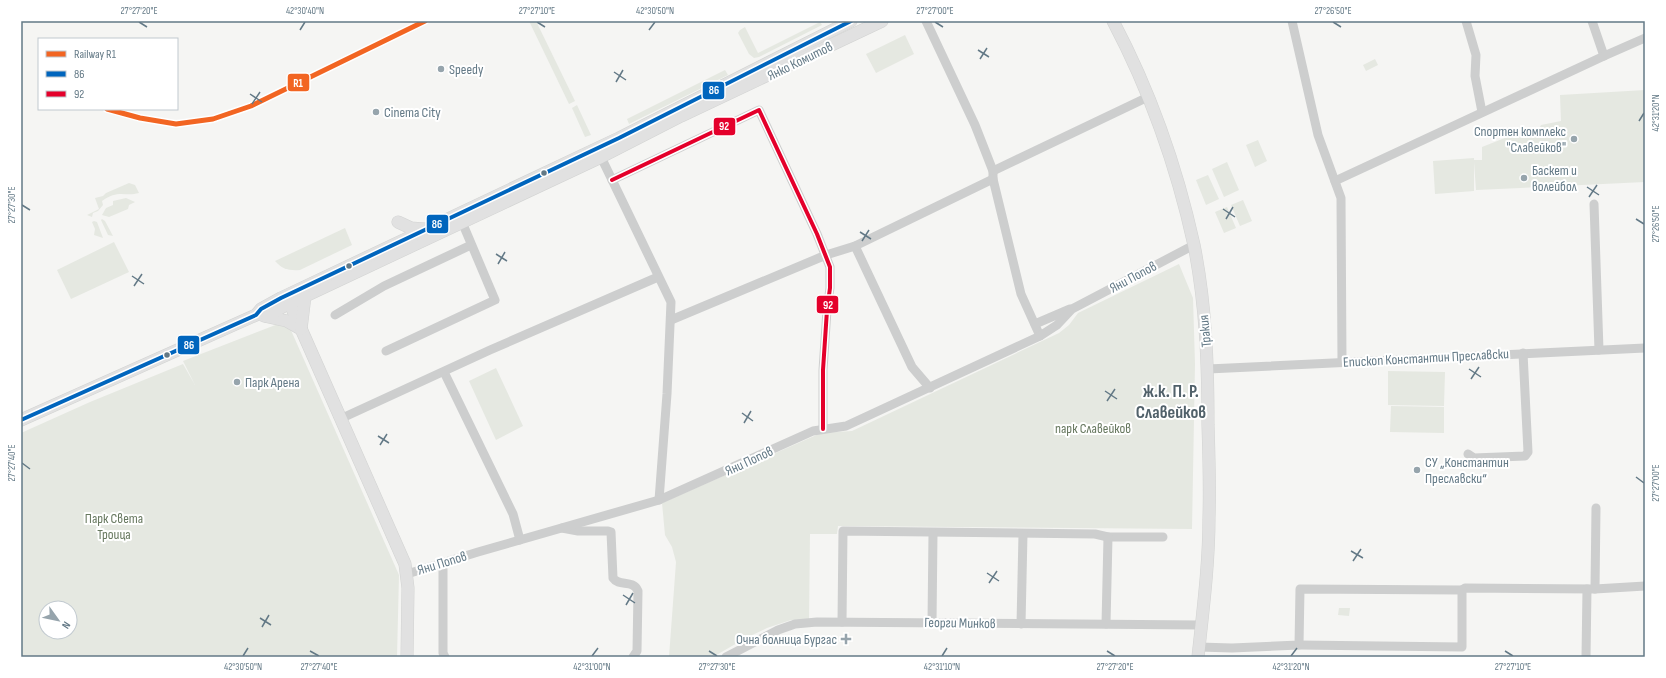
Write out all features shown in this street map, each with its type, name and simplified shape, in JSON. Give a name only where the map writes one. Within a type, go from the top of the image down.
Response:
[{"type":"main road","name":"Янко Комитов","points":[[288,300],[305,296],[407,242],[424,230],[606,144],[851,21]]},
{"type":"main road","name":"Янко Комитов","points":[[288,300],[316,281],[407,242],[462,222],[882,21]]},
{"type":"main road","name":"Тракия","points":[[1113,21],[1140,76],[1179,187],[1194,246],[1203,302],[1208,369],[1209,517],[1207,570],[1199,652]]},
{"type":"main road","points":[[398,222],[411,228],[424,230]]},
{"type":"main road","points":[[301,329],[305,296]]},
{"type":"main road","points":[[261,316],[261,309],[288,300],[401,554],[407,574],[407,657]]},
{"type":"main road","points":[[21,420],[261,316],[287,321],[301,329]]},
{"type":"street","points":[[926,21],[975,125],[993,175],[1021,294],[1040,336]]},
{"type":"street","points":[[1292,21],[1318,135],[1341,198],[1342,362]]},
{"type":"street","points":[[1466,21],[1476,56],[1475,76],[1482,112]]},
{"type":"street","points":[[1592,21],[1604,56]]},
{"type":"street","points":[[1335,181],[1645,38]]},
{"type":"street","points":[[670,320],[826,255],[854,246],[1148,97]]},
{"type":"street","points":[[612,180],[759,110],[826,255],[830,267],[830,288],[823,370],[823,429]]},
{"type":"street","points":[[600,157],[671,302],[667,394],[659,500]]},
{"type":"street","points":[[1594,204],[1599,350]]},
{"type":"street","points":[[386,351],[496,300],[471,246],[462,222]]},
{"type":"street","points":[[335,315],[384,286],[471,246]]},
{"type":"street","points":[[854,246],[912,367],[930,388]]},
{"type":"street","name":"Яни Попов","points":[[1034,324],[1072,309],[1194,246]]},
{"type":"street","points":[[340,419],[658,277]]},
{"type":"street","name":"Яни Попов","points":[[407,574],[659,500],[728,471],[813,431],[846,426],[1040,336],[1057,325],[1072,309]]},
{"type":"street","name":"Епископ Константин Преславски","points":[[1208,369],[1645,348]]},
{"type":"street","points":[[1468,454],[1474,458],[1524,456],[1528,452],[1523,353]]},
{"type":"street","points":[[444,372],[513,514],[520,540]]},
{"type":"street","points":[[1586,657],[1596,508]]},
{"type":"street","points":[[560,528],[578,531],[611,532],[613,578],[617,582],[633,584],[638,591],[637,651],[633,657]]},
{"type":"street","points":[[842,622],[843,531],[1095,534],[1108,537],[1163,537]]},
{"type":"street","points":[[932,622],[933,532]]},
{"type":"street","points":[[1021,624],[1023,534]]},
{"type":"street","points":[[1106,624],[1108,537]]},
{"type":"street","points":[[443,563],[443,653],[445,657]]},
{"type":"street","points":[[1299,645],[1300,589],[1591,589],[1645,586]]},
{"type":"street","points":[[1199,652],[1232,648],[1299,645],[1462,647],[1462,590]]},
{"type":"street","name":"Георги Минков","points":[[726,657],[778,630],[795,624],[842,622],[932,622],[1202,625]]},
{"type":"green space","points":[[529,21],[536,21],[575,101],[569,104]]},
{"type":"green space","points":[[820,22],[822,25],[759,57],[754,58],[749,54],[738,33],[745,27],[758,53]]},
{"type":"green space","points":[[905,35],[914,54],[876,73],[866,54]]},
{"type":"green space","points":[[1375,59],[1378,65],[1366,71],[1363,65]]},
{"type":"green space","points":[[725,70],[728,75],[629,124],[627,119]]},
{"type":"green space","name":"Спортен комплекс \"Славейков\"","points":[[1645,90],[1645,182],[1476,190],[1474,162],[1474,191],[1435,194],[1433,161],[1474,158],[1474,160],[1482,160],[1482,147],[1525,130],[1561,121],[1560,95]]},
{"type":"green space","points":[[577,105],[591,135],[585,137],[572,108]]},
{"type":"green space","points":[[1258,140],[1267,161],[1255,167],[1246,145]]},
{"type":"green space","points":[[1227,162],[1239,190],[1224,197],[1212,169]]},
{"type":"green space","points":[[1208,175],[1219,199],[1206,205],[1196,180]]},
{"type":"green space","points":[[129,183],[135,185],[139,193],[117,194],[108,197],[102,201],[103,205],[98,211],[93,213],[92,217],[87,215],[99,209],[95,198],[103,196],[106,193]]},
{"type":"green space","points":[[126,198],[135,202],[129,205],[128,209],[109,217],[102,215],[106,208],[113,205],[113,201]]},
{"type":"green space","points":[[1243,200],[1252,221],[1240,226],[1231,205]]},
{"type":"green space","points":[[1227,207],[1236,228],[1224,233],[1215,212]]},
{"type":"green space","points":[[102,219],[105,221],[113,236],[108,235],[101,220]]},
{"type":"green space","points":[[92,222],[97,222],[103,238],[94,235],[95,229]]},
{"type":"green space","points":[[345,228],[352,245],[300,270],[286,269],[275,261]]},
{"type":"green space","points":[[114,242],[129,272],[71,299],[57,270]]},
{"type":"green space","name":"парк Славейков","points":[[1179,264],[1193,298],[1195,364],[1192,529],[838,526],[837,534],[810,534],[809,620],[791,620],[767,628],[713,657],[669,657],[676,562],[672,547],[665,535],[662,503],[821,433],[852,431],[1059,333],[1069,325],[1078,313]]},
{"type":"green space","name":"Парк Света Троица","points":[[278,324],[290,328],[399,575],[397,657],[21,657],[21,433],[90,402],[183,364],[195,385],[183,361]]},
{"type":"green space","points":[[496,368],[523,426],[496,440],[469,381]]},
{"type":"green space","points":[[1388,371],[1445,372],[1444,406],[1388,405]]},
{"type":"green space","points":[[1391,406],[1444,407],[1444,433],[1390,432]]},
{"type":"green space","points":[[1339,608],[1350,608],[1349,616],[1338,615]]},
{"type":"rail line","name":"R1","points":[[111,110],[140,118],[176,124],[213,119],[251,106],[425,21]]},
{"type":"transit line","name":"86","points":[[21,420],[256,315],[261,309],[281,298],[619,138],[851,21]]},
{"type":"transit line","name":"92","points":[[612,180],[759,110],[817,234],[830,267],[830,288],[823,370],[823,429]]},
{"type":"place","name":"Speedy","points":[[441,69]]},
{"type":"place","name":"Cinema City","points":[[376,112]]},
{"type":"place","name":"Спортен комплекс \"Славейков\"","points":[[1574,139]]},
{"type":"place","name":"Баскет и волейбол","points":[[1524,178]]},
{"type":"place","name":"Парк Арена","points":[[237,382]]},
{"type":"place","name":"СУ „Константин Преславски“","points":[[1417,470]]},
{"type":"place","name":"Oчна болница Бургас","points":[[846,639]]},
{"type":"district","name":"ж.к. П. Р. Славейков","points":[[1171,401]]}]
